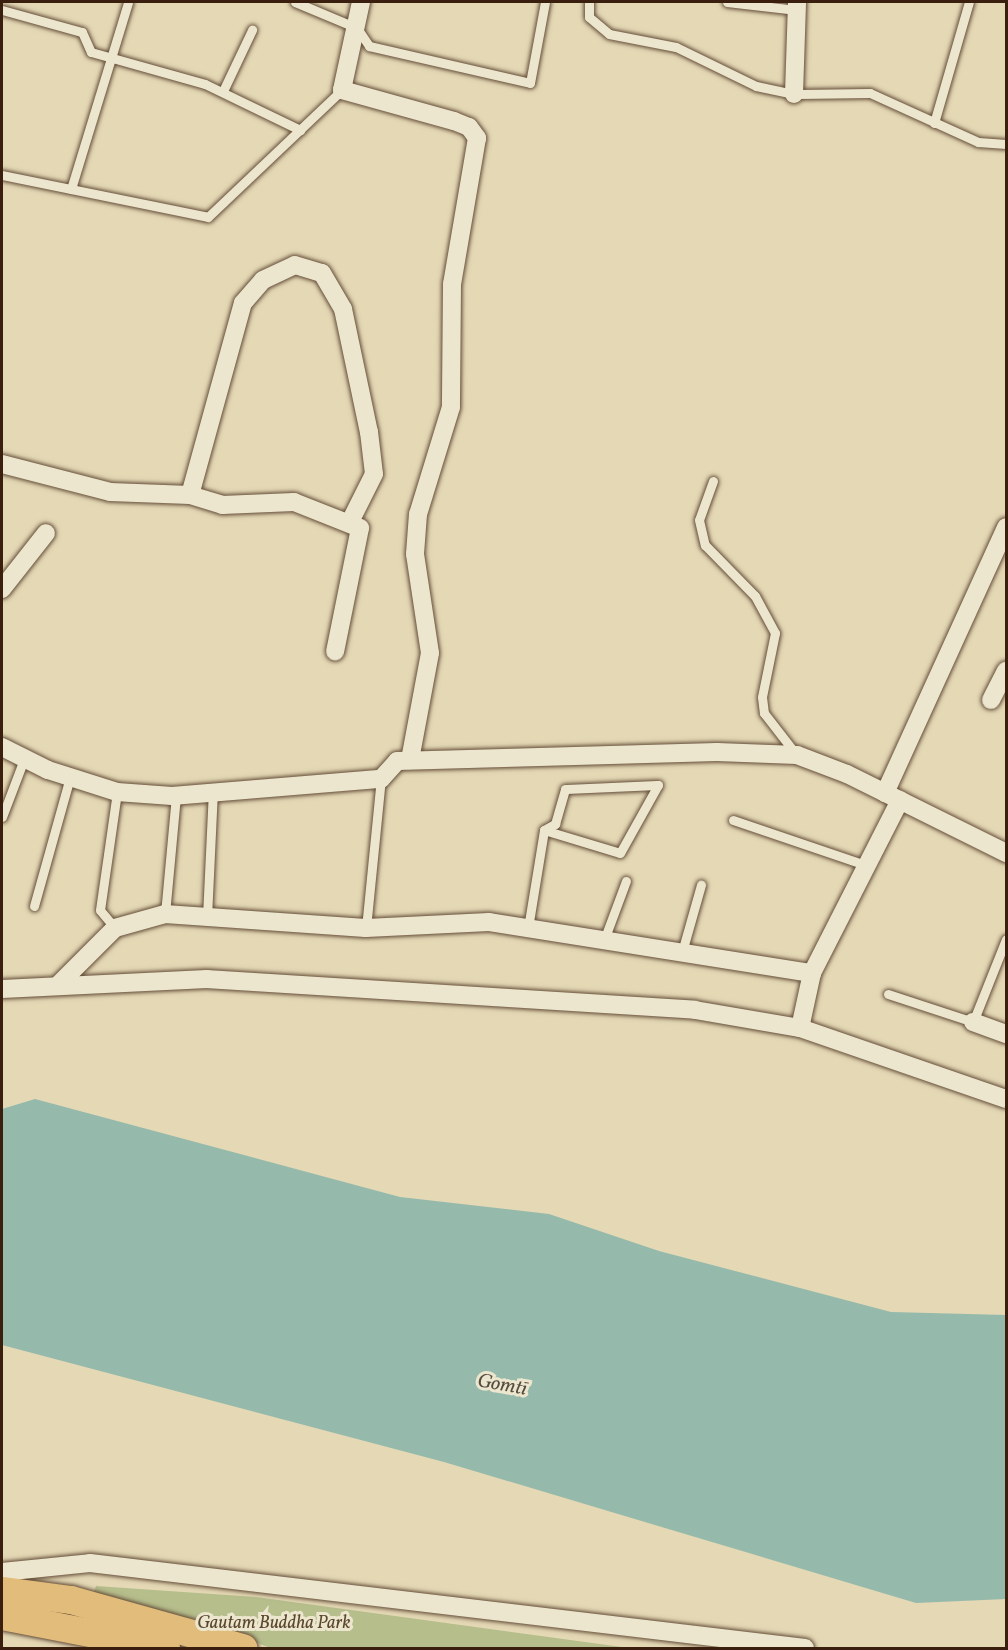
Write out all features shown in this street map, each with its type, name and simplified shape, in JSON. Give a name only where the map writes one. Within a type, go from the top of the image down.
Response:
[{"type":"main road","points":[[2,1591],[71,1600],[243,1648]]},
{"type":"main road","points":[[2,1616],[166,1648]]},
{"type":"street","points":[[361,2],[342,90],[453,121],[469,127],[477,138],[452,284],[451,406],[418,513],[416,554],[430,653],[410,760]]},
{"type":"street","points":[[794,94],[797,6]]},
{"type":"street","points":[[190,495],[243,303],[263,280],[295,265],[322,273],[343,309],[369,432],[374,474],[350,522]]},
{"type":"street","points":[[2,464],[76,486],[190,495],[222,505],[294,502],[350,522],[360,528],[334,652]]},
{"type":"street","points":[[800,1028],[812,973],[870,867],[892,797],[1006,527]]},
{"type":"street","points":[[2,589],[46,533]]},
{"type":"street","points":[[991,700],[1006,671]]},
{"type":"street","points":[[2,747],[24,759],[70,777],[117,792],[176,795],[381,778],[397,760],[717,752],[796,755],[892,797],[1006,853]]},
{"type":"street","points":[[57,986],[115,928],[165,914],[366,928],[489,922],[812,973]]},
{"type":"street","points":[[2,989],[207,979],[695,1010],[800,1028],[1006,1099]]},
{"type":"street","points":[[973,1022],[1006,1034]]},
{"type":"street","points":[[2,1572],[90,1563],[805,1648]]},
{"type":"lane","points":[[71,189],[109,58],[128,2]]},
{"type":"lane","points":[[295,2],[357,28],[369,46],[530,82],[545,2]]},
{"type":"lane","points":[[589,2],[589,17],[609,34],[676,47],[756,86],[794,94],[870,93],[978,142],[1006,144]]},
{"type":"lane","points":[[727,2],[797,6]]},
{"type":"lane","points":[[934,123],[969,2]]},
{"type":"lane","points":[[2,9],[82,32],[91,52],[223,91],[300,130]]},
{"type":"lane","points":[[223,91],[252,30]]},
{"type":"lane","points":[[2,175],[208,217],[342,90]]},
{"type":"lane","points":[[713,481],[699,520],[705,545],[755,596],[775,633],[762,697],[764,713],[796,755]]},
{"type":"lane","points":[[2,817],[24,759]]},
{"type":"lane","points":[[34,906],[70,777]]},
{"type":"lane","points":[[366,928],[381,778]]},
{"type":"lane","points":[[658,785],[620,853],[544,830],[555,824],[565,789],[658,785]]},
{"type":"lane","points":[[207,917],[213,791]]},
{"type":"lane","points":[[115,928],[100,910],[117,792]]},
{"type":"lane","points":[[165,914],[176,795]]},
{"type":"lane","points":[[733,820],[870,867]]},
{"type":"lane","points":[[528,928],[544,830]]},
{"type":"lane","points":[[604,940],[626,881]]},
{"type":"lane","points":[[681,952],[701,885]]},
{"type":"lane","points":[[888,994],[973,1022],[1003,958],[1006,939]]},
{"type":"green space","name":"Gautam Buddha Park","points":[[96,1586],[256,1597],[629,1648],[270,1648],[226,1630],[92,1597]]},
{"type":"water","name":"Gomtī","points":[[35,1099],[400,1197],[549,1214],[659,1251],[891,1312],[1006,1315],[1006,1599],[916,1603],[444,1462],[2,1345],[2,1109]]}]
